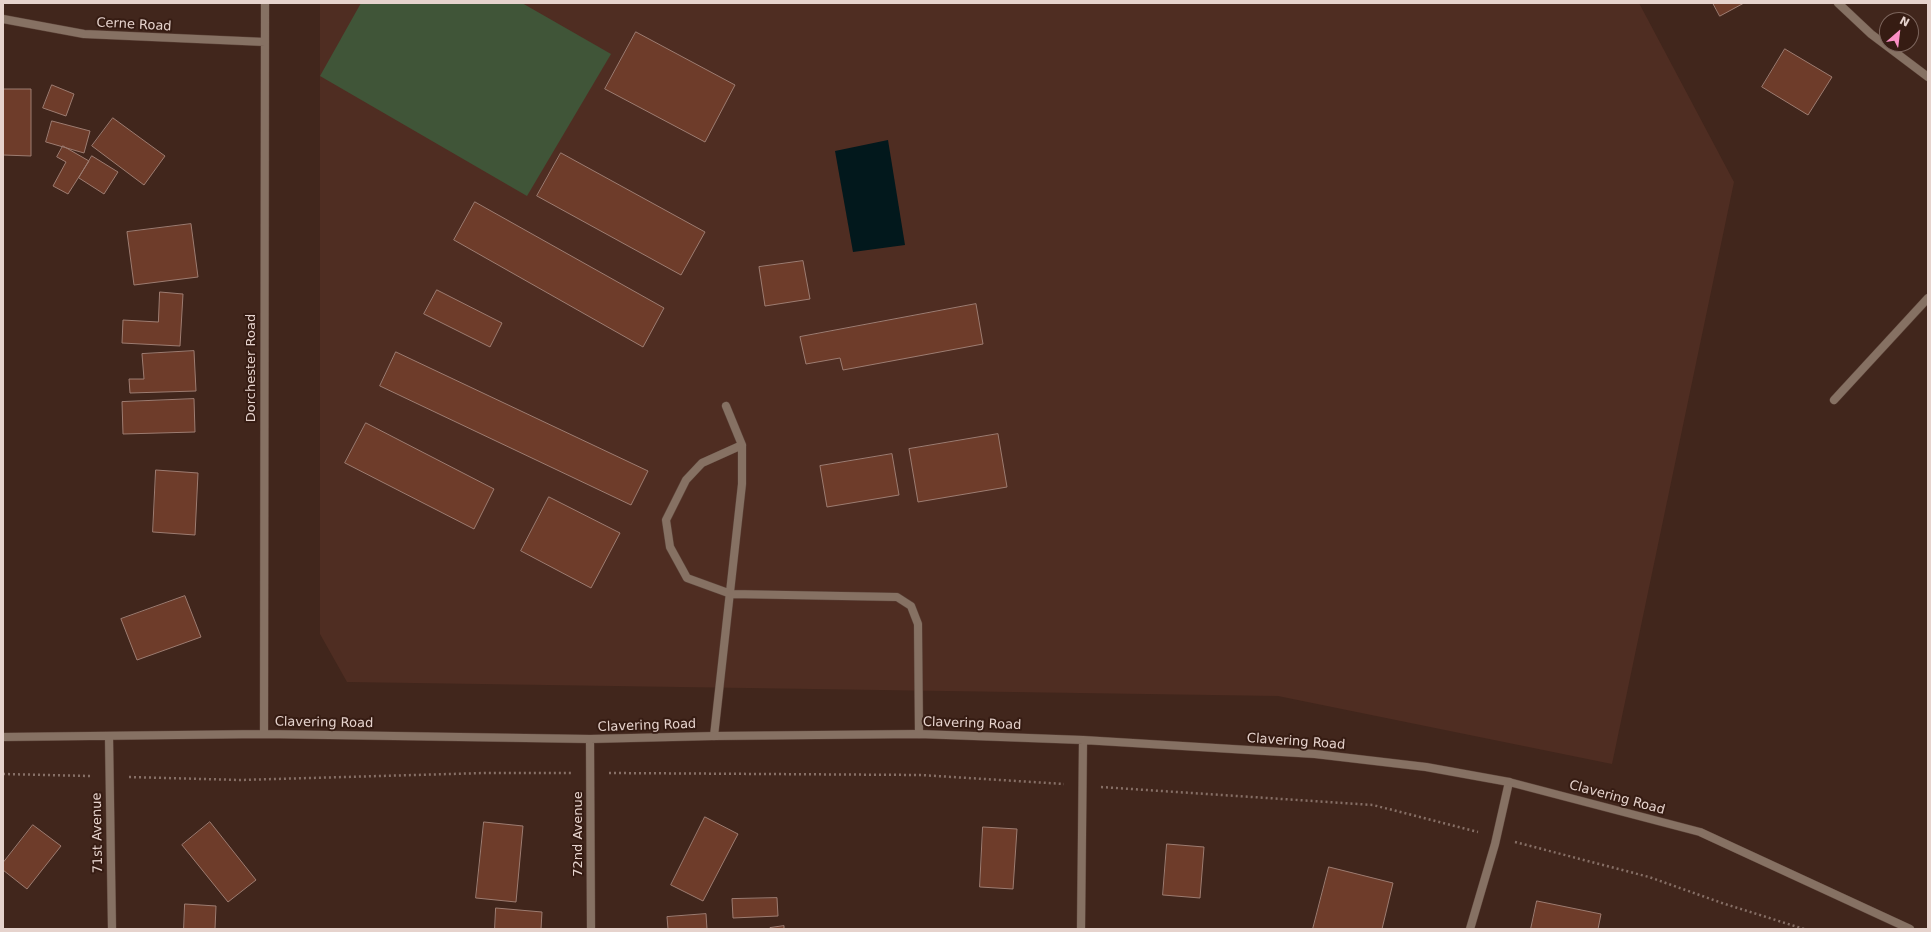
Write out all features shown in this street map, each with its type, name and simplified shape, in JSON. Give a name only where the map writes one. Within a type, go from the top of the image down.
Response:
[{"type":"street","name":"Dorchester Road","points":[[264,734],[265,3]]},
{"type":"street","points":[[1838,3],[1871,34],[1928,77]]},
{"type":"street","name":"Cerne Road","points":[[3,19],[84,34],[265,42]]},
{"type":"street","points":[[1834,400],[1928,298]]},
{"type":"street","points":[[714,736],[742,484],[742,445],[726,406]]},
{"type":"street","points":[[742,445],[702,463],[686,480],[666,520],[670,547],[687,578],[730,594],[897,597],[911,606],[918,624],[919,734]]},
{"type":"street","name":"Clavering Road","points":[[3,737],[109,737],[264,734],[590,739],[919,734],[1083,740],[1315,754],[1426,767],[1509,782],[1700,832],[1910,929]]},
{"type":"street","name":"71st Avenue","points":[[109,737],[112,929]]},
{"type":"street","name":"72nd Avenue","points":[[590,739],[591,929]]},
{"type":"street","points":[[1081,929],[1083,740]]},
{"type":"street","points":[[1470,929],[1496,837],[1509,782]]},
{"type":"path","points":[[3,774],[240,780],[485,773],[921,775],[1373,805],[1649,877],[1722,903],[1804,929]]},
{"type":"shaded area","points":[[320,3],[1639,3],[1734,182],[1612,764],[1278,696],[347,682],[320,634]]},
{"type":"green space","points":[[361,3],[522,3],[611,54],[527,196],[320,76]]},
{"type":"water","points":[[888,140],[905,245],[853,252],[835,151]]},
{"type":"building","points":[[1713,3],[1744,3],[1720,16]]},
{"type":"building","points":[[636,32],[735,85],[705,142],[605,89]]},
{"type":"building","points":[[1785,49],[1832,77],[1808,115],[1762,87]]},
{"type":"building","points":[[52,85],[74,94],[66,116],[43,108]]},
{"type":"building","points":[[3,89],[31,89],[31,156],[3,155]]},
{"type":"building","points":[[113,118],[165,156],[144,185],[92,146]]},
{"type":"building","points":[[52,121],[90,131],[84,153],[46,142]]},
{"type":"building","points":[[63,146],[89,161],[68,194],[53,186],[66,162],[57,157]]},
{"type":"building","points":[[561,153],[705,232],[681,275],[537,196]]},
{"type":"building","points":[[92,156],[118,172],[104,194],[79,178]]},
{"type":"building","points":[[475,202],[664,308],[643,347],[454,240]]},
{"type":"building","points":[[191,224],[198,277],[134,285],[127,232]]},
{"type":"building","points":[[803,261],[810,299],[765,306],[759,267]]},
{"type":"building","points":[[437,290],[502,323],[490,347],[424,314]]},
{"type":"building","points":[[160,292],[183,294],[180,346],[122,343],[123,320],[158,322]]},
{"type":"building","points":[[976,304],[983,344],[843,370],[840,358],[806,364],[800,337]]},
{"type":"building","points":[[194,351],[196,391],[130,393],[129,379],[144,379],[142,354]]},
{"type":"building","points":[[396,352],[648,471],[631,505],[380,386]]},
{"type":"building","points":[[194,399],[195,432],[123,434],[122,402]]},
{"type":"building","points":[[366,423],[494,489],[474,529],[345,463]]},
{"type":"building","points":[[998,434],[1007,487],[918,502],[909,449]]},
{"type":"building","points":[[892,454],[899,495],[827,507],[820,466]]},
{"type":"building","points":[[156,470],[198,473],[195,535],[153,532]]},
{"type":"building","points":[[549,497],[620,533],[591,588],[521,551]]},
{"type":"building","points":[[185,596],[201,637],[137,660],[121,619]]},
{"type":"building","points":[[705,817],[738,834],[703,901],[671,885]]},
{"type":"building","points":[[210,822],[256,880],[228,902],[182,845]]},
{"type":"building","points":[[484,822],[523,826],[516,902],[476,898]]},
{"type":"building","points":[[33,825],[61,846],[27,889],[3,870],[3,863]]},
{"type":"building","points":[[983,827],[1017,829],[1013,889],[980,887]]},
{"type":"building","points":[[1167,844],[1204,847],[1200,898],[1163,895]]},
{"type":"building","points":[[1329,867],[1393,883],[1382,929],[1313,929]]},
{"type":"building","points":[[777,898],[778,916],[733,918],[732,899]]},
{"type":"building","points":[[1537,901],[1601,914],[1598,929],[1531,929]]},
{"type":"building","points":[[185,904],[216,906],[215,929],[184,929]]},
{"type":"building","points":[[496,908],[542,912],[541,929],[495,929]]},
{"type":"building","points":[[706,914],[707,929],[668,929],[667,917]]},
{"type":"building","points":[[784,926],[784,929],[770,929],[770,928]]}]
